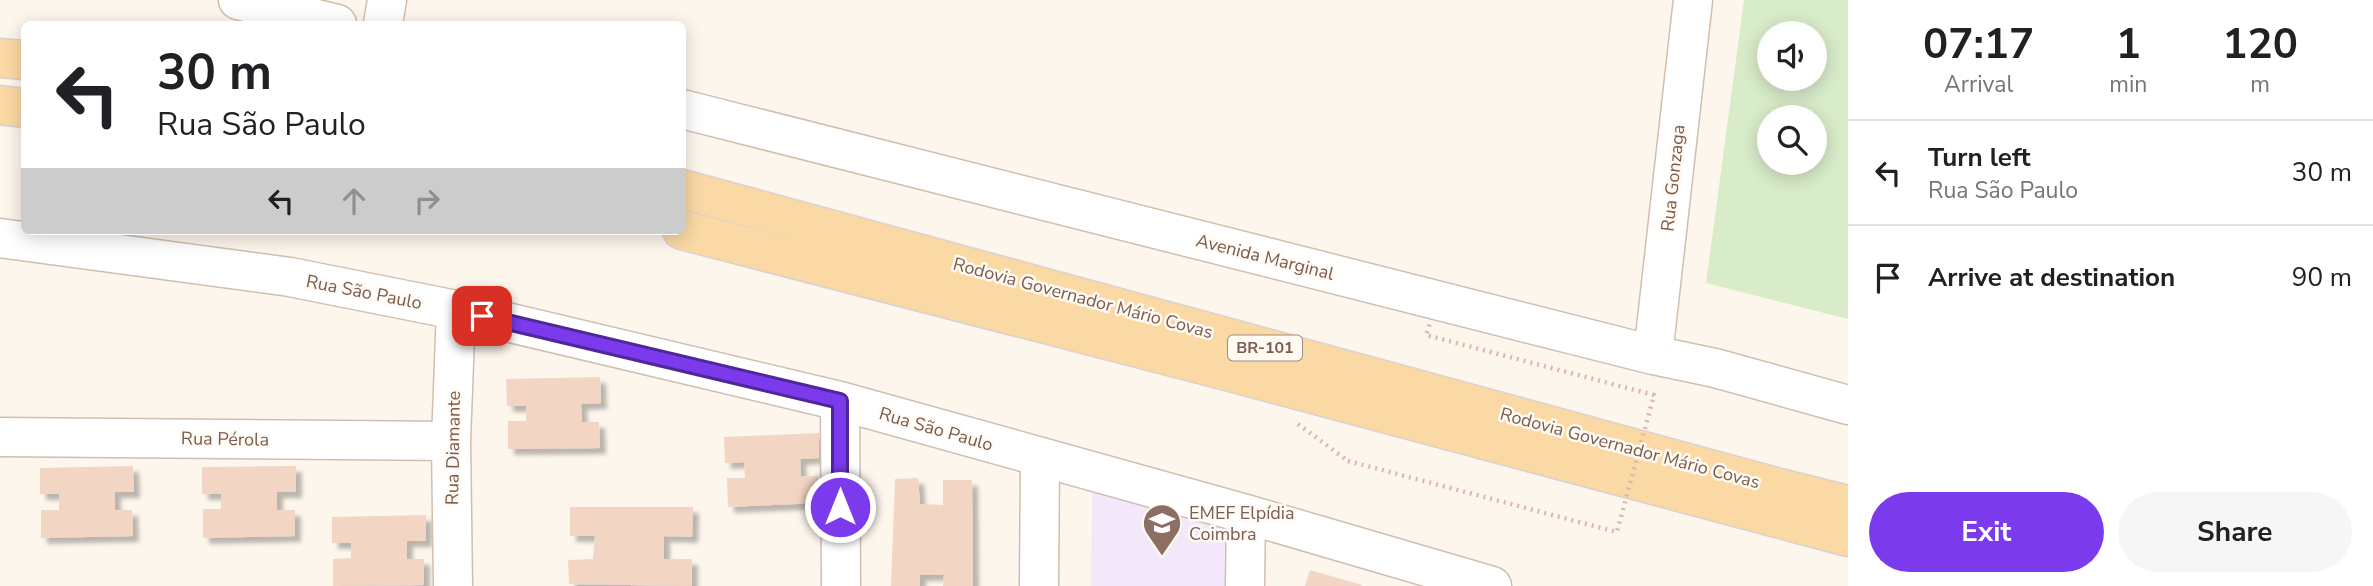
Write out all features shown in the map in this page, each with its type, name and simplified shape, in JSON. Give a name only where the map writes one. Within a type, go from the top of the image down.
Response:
[{"type":"main road","points":[[0,58],[21,61]]},
{"type":"main road","points":[[0,105],[21,108]]},
{"type":"main road","name":"Rodovia Governador Mário Covas","points":[[686,190],[1848,505]]},
{"type":"main road","name":"Rodovia Governador Mário Covas","points":[[686,231],[1223,370],[1848,537]]},
{"type":"main road","points":[[1758,514],[1848,548]]},
{"type":"street","points":[[238,0],[325,21]]},
{"type":"street","points":[[384,21],[387,0]]},
{"type":"street","name":"Rua Gonzaga","points":[[1653,355],[1688,11]]},
{"type":"street","name":"Avenida Marginal","points":[[686,110],[1653,355],[1715,368],[1848,405]]},
{"type":"street","name":"Rua São Paulo","points":[[0,238],[290,277],[456,310],[840,401],[1246,514],[1492,586]]},
{"type":"street","name":"Rua Diamante","points":[[453,586],[451,441],[456,310]]},
{"type":"street","points":[[840,401],[841,586]]},
{"type":"street","name":"Rua Pérola","points":[[0,437],[451,441]]},
{"type":"street","points":[[1039,586],[1040,458]]},
{"type":"street","points":[[1245,586],[1246,514]]},
{"type":"path","points":[[1348,461],[1617,532],[1654,394],[1426,335],[1430,323]]},
{"type":"shaded area","name":"EMEF Elpídia Coimbra","points":[[1092,489],[1234,527],[1232,586],[1091,586]]},
{"type":"green space","points":[[1744,0],[1848,0],[1848,319],[1706,283]]},
{"type":"building","points":[[600,377],[601,403],[581,404],[582,422],[599,422],[600,448],[508,449],[508,421],[526,421],[526,406],[507,406],[506,379]]},
{"type":"building","points":[[819,433],[819,458],[800,459],[801,477],[818,476],[819,503],[728,507],[727,478],[745,478],[744,462],[725,463],[724,437]]},
{"type":"building","points":[[133,466],[134,492],[115,492],[115,510],[132,510],[133,536],[41,538],[41,510],[59,510],[59,494],[40,494],[40,468]]},
{"type":"building","points":[[296,466],[296,492],[277,492],[277,510],[295,510],[295,536],[203,538],[203,509],[221,509],[221,494],[202,494],[202,467]]},
{"type":"building","points":[[918,478],[920,504],[943,505],[943,480],[972,480],[973,586],[943,586],[944,575],[920,575],[920,586],[891,586],[895,479]]},
{"type":"building","points":[[570,507],[693,507],[692,537],[664,536],[664,559],[692,559],[692,586],[569,584],[568,560],[593,559],[595,536],[570,536]]},
{"type":"building","points":[[426,515],[426,541],[407,541],[407,559],[424,559],[424,585],[333,586],[333,559],[351,558],[351,543],[332,543],[332,517]]},
{"type":"building","points":[[1310,570],[1362,585],[1362,586],[1305,586]]},
{"type":"place","name":"EMEF Elpídia Coimbra","points":[[1162,557]]},
{"type":"route","points":[[482,316],[840,401],[840,507]]}]
